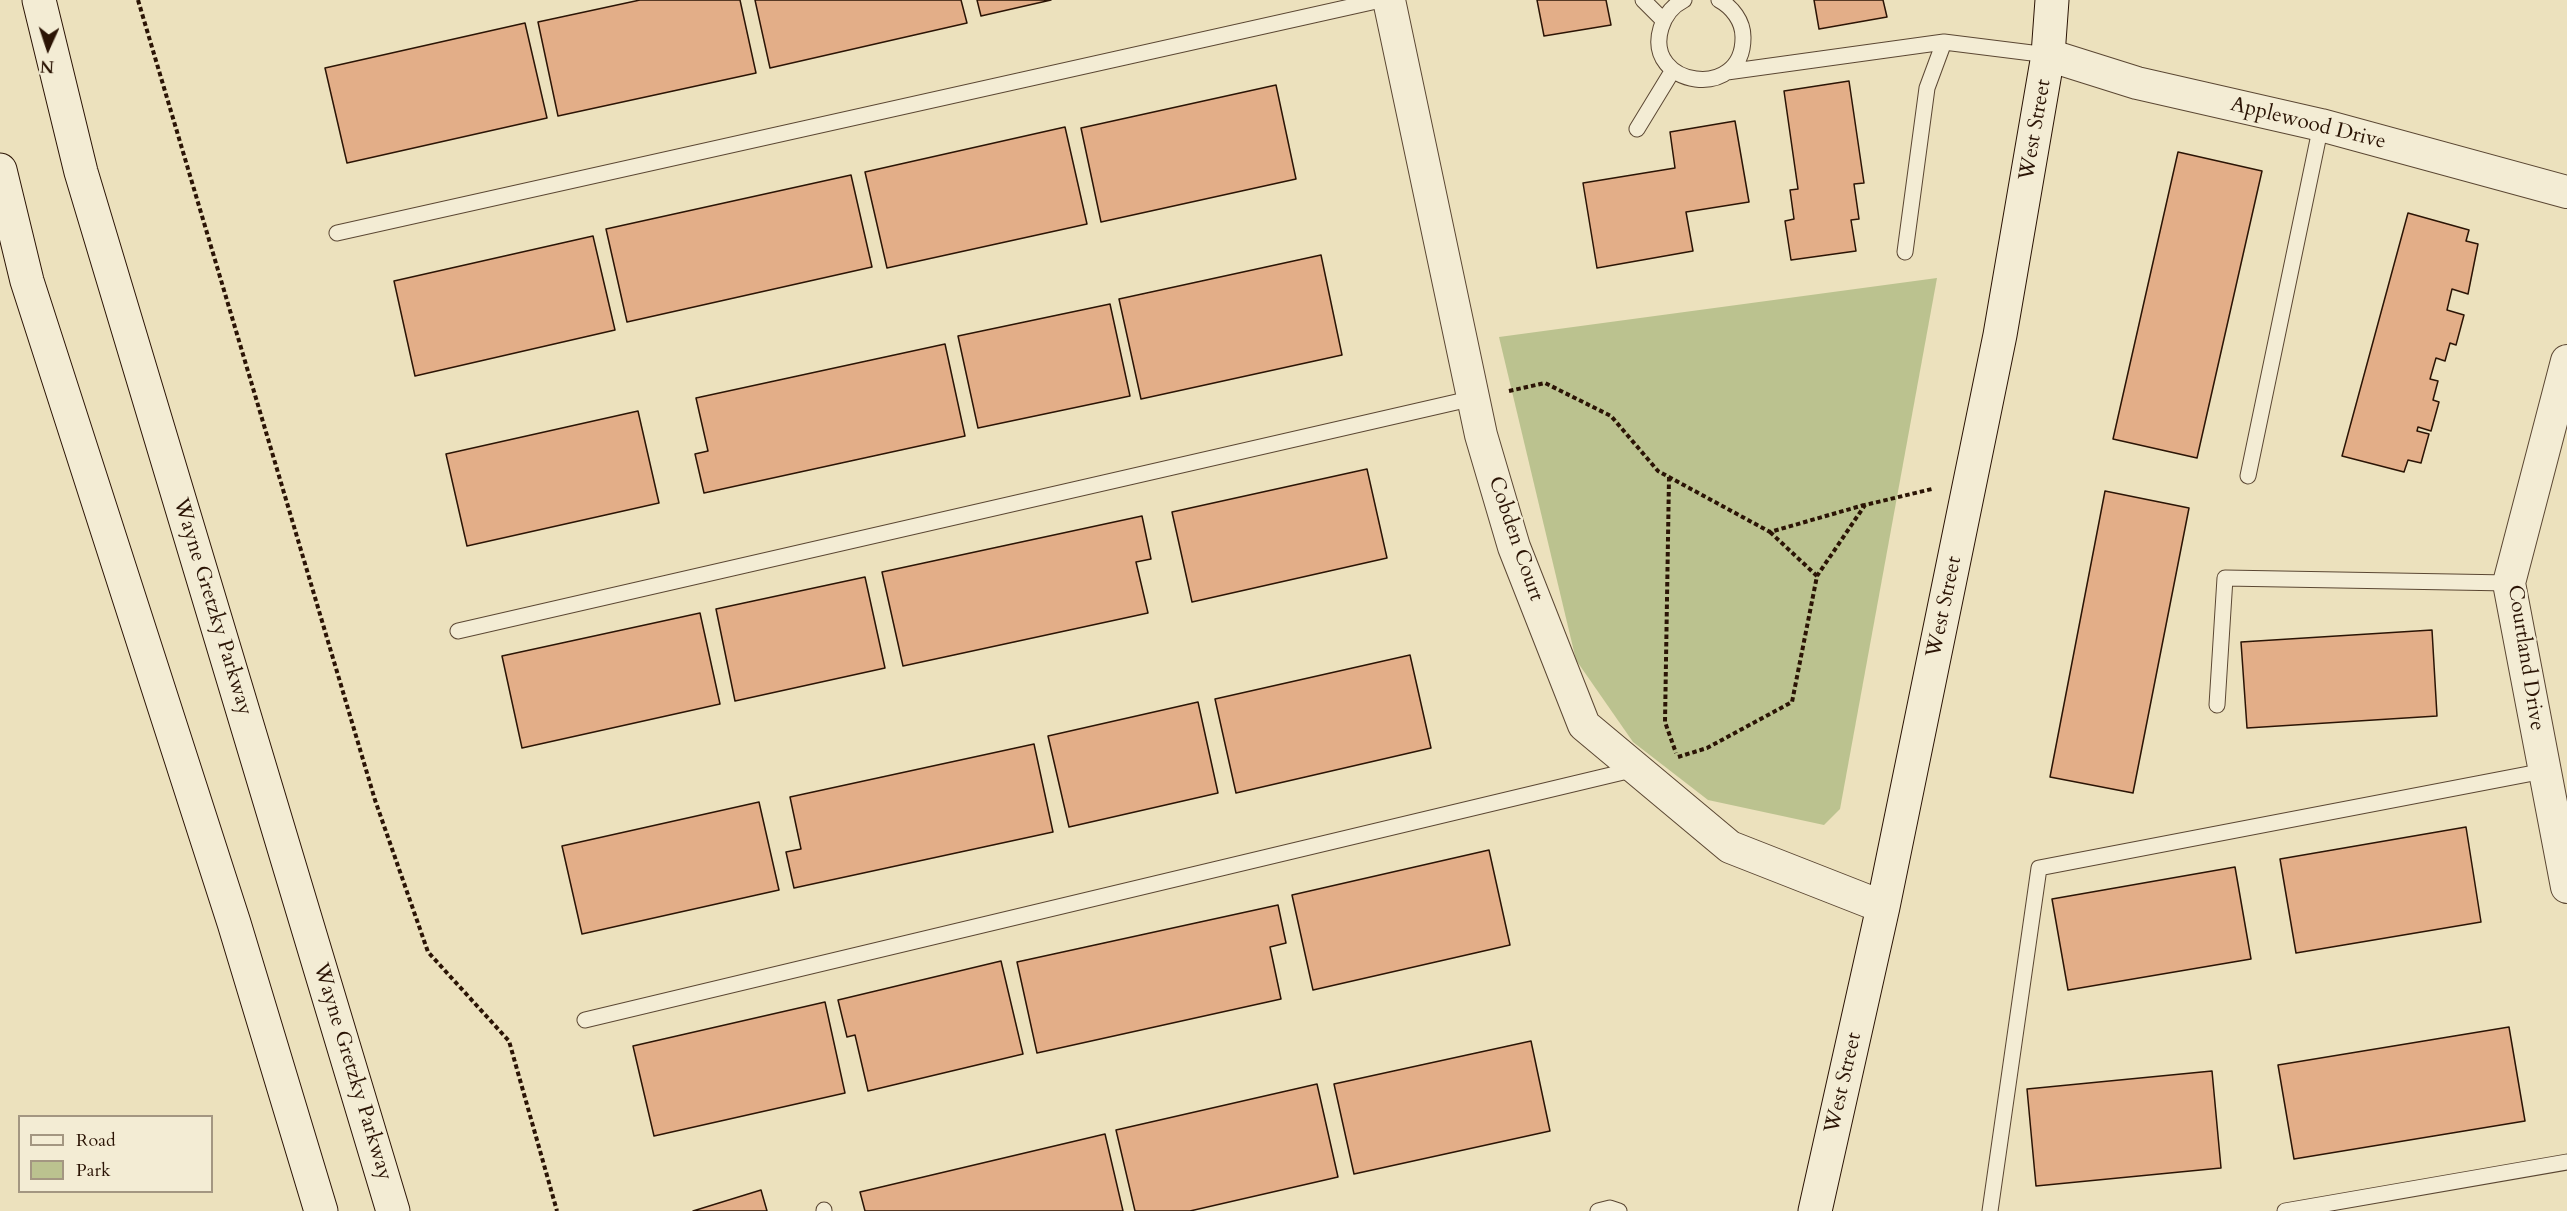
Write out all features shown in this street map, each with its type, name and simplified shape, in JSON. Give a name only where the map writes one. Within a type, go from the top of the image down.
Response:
[{"type":"main road","name":"Wayne Gretzky Parkway","points":[[39,0],[81,172],[393,1211]]},
{"type":"main road","name":"West Street","points":[[1815,1211],[1883,907],[2001,334],[2048,55],[2052,0]]},
{"type":"main road","points":[[0,170],[27,281],[230,912],[321,1211]]},
{"type":"street","name":"Cobden Court","points":[[1389,0],[1481,435],[1514,548],[1584,725],[1730,848],[1883,907]]},
{"type":"street","name":"Applewood Drive","points":[[2048,55],[2137,83],[2321,125],[2567,192]]},
{"type":"street","name":"Courtland Drive","points":[[2567,361],[2509,583],[2567,888]]},
{"type":"lane","points":[[337,233],[1381,0]]},
{"type":"lane","points":[[1643,0],[1663,20]]},
{"type":"lane","points":[[1684,0],[1671,9],[1663,20],[1659,47],[1673,70],[1685,78],[1699,80],[1714,78],[1726,72],[1944,42],[2048,55]]},
{"type":"lane","points":[[1719,0],[1732,9],[1740,21],[1744,34],[1740,55],[1726,72]]},
{"type":"lane","points":[[1905,252],[1927,88],[1944,42]]},
{"type":"lane","points":[[1637,129],[1654,97],[1673,70]]},
{"type":"lane","points":[[2248,476],[2321,125]]},
{"type":"lane","points":[[458,631],[1474,398]]},
{"type":"lane","points":[[2217,705],[2225,578],[2509,583]]},
{"type":"lane","points":[[585,1020],[1636,769]]},
{"type":"lane","points":[[1990,1211],[2039,867],[2544,771]]},
{"type":"lane","points":[[2285,1211],[2567,1162]]},
{"type":"path","points":[[138,0],[375,800],[428,952],[509,1041],[557,1211]]},
{"type":"path","points":[[1474,398],[1545,383],[1611,416],[1658,471],[1770,532],[1817,576]]},
{"type":"path","points":[[1669,477],[1665,722],[1677,757]]},
{"type":"path","points":[[1770,532],[1865,505],[1971,480]]},
{"type":"path","points":[[1636,769],[1707,748],[1792,702],[1817,576],[1865,505]]},
{"type":"green space","points":[[1937,278],[1840,809],[1824,825],[1708,800],[1633,742],[1576,660],[1499,337]]},
{"type":"building","points":[[640,0],[740,0],[756,73],[558,116],[538,22]]},
{"type":"building","points":[[755,0],[961,0],[967,23],[770,68]]},
{"type":"building","points":[[977,0],[1051,0],[981,16]]},
{"type":"building","points":[[1537,0],[1606,0],[1611,25],[1544,36]]},
{"type":"building","points":[[1814,0],[1883,0],[1887,17],[1819,29]]},
{"type":"building","points":[[525,23],[547,118],[347,163],[325,68]]},
{"type":"building","points":[[1849,81],[1864,183],[1854,184],[1859,219],[1851,220],[1856,251],[1791,260],[1785,221],[1794,219],[1790,190],[1798,189],[1784,91]]},
{"type":"building","points":[[1276,85],[1296,179],[1101,222],[1081,128]]},
{"type":"building","points":[[1735,121],[1749,202],[1686,212],[1693,251],[1597,268],[1583,183],[1675,168],[1670,132]]},
{"type":"building","points":[[1065,127],[1087,224],[887,268],[865,172]]},
{"type":"building","points":[[2178,152],[2262,171],[2197,458],[2113,439]]},
{"type":"building","points":[[851,175],[872,267],[627,322],[606,229]]},
{"type":"building","points":[[2408,213],[2469,230],[2466,241],[2478,244],[2468,294],[2452,289],[2447,310],[2464,315],[2456,345],[2450,343],[2445,361],[2436,358],[2430,379],[2438,381],[2433,400],[2439,402],[2431,431],[2418,427],[2417,431],[2429,434],[2421,463],[2408,460],[2404,472],[2342,456]]},
{"type":"building","points":[[593,236],[615,330],[415,376],[394,281]]},
{"type":"building","points":[[1321,255],[1342,355],[1141,399],[1119,299]]},
{"type":"building","points":[[1110,304],[1130,396],[978,428],[958,336]]},
{"type":"building","points":[[945,344],[965,436],[704,493],[695,454],[708,451],[696,398]]},
{"type":"building","points":[[638,411],[659,503],[467,546],[446,454]]},
{"type":"building","points":[[1367,469],[1387,558],[1192,602],[1172,512]]},
{"type":"building","points":[[2105,491],[2189,508],[2133,793],[2050,777]]},
{"type":"building","points":[[1142,516],[1151,559],[1136,562],[1148,613],[903,666],[882,572]]},
{"type":"building","points":[[865,577],[885,668],[735,701],[716,609]]},
{"type":"building","points":[[700,613],[720,704],[522,748],[502,656]]},
{"type":"building","points":[[2432,630],[2437,716],[2247,728],[2241,642]]},
{"type":"building","points":[[1410,655],[1431,748],[1236,793],[1215,699]]},
{"type":"building","points":[[1198,702],[1218,793],[1069,827],[1048,736]]},
{"type":"building","points":[[1034,744],[1053,832],[794,888],[786,852],[801,849],[790,797]]},
{"type":"building","points":[[759,802],[779,890],[582,934],[562,846]]},
{"type":"building","points":[[2466,827],[2481,922],[2296,953],[2280,859]]},
{"type":"building","points":[[1489,850],[1510,945],[1313,990],[1292,895]]},
{"type":"building","points":[[2235,867],[2251,959],[2068,990],[2052,899]]},
{"type":"building","points":[[1278,905],[1286,943],[1270,947],[1281,999],[1037,1053],[1017,962]]},
{"type":"building","points":[[1001,961],[1023,1054],[868,1091],[855,1035],[847,1037],[838,1000]]},
{"type":"building","points":[[825,1002],[845,1093],[654,1136],[633,1046]]},
{"type":"building","points":[[2509,1027],[2525,1121],[2294,1159],[2278,1065]]},
{"type":"building","points":[[1531,1041],[1550,1131],[1354,1174],[1334,1084]]},
{"type":"building","points":[[2212,1071],[2221,1168],[2036,1186],[2027,1089]]},
{"type":"building","points":[[1317,1084],[1338,1177],[1190,1211],[1135,1211],[1116,1130]]},
{"type":"building","points":[[1105,1134],[1123,1211],[865,1211],[860,1192]]},
{"type":"building","points":[[761,1190],[767,1211],[693,1211]]}]
